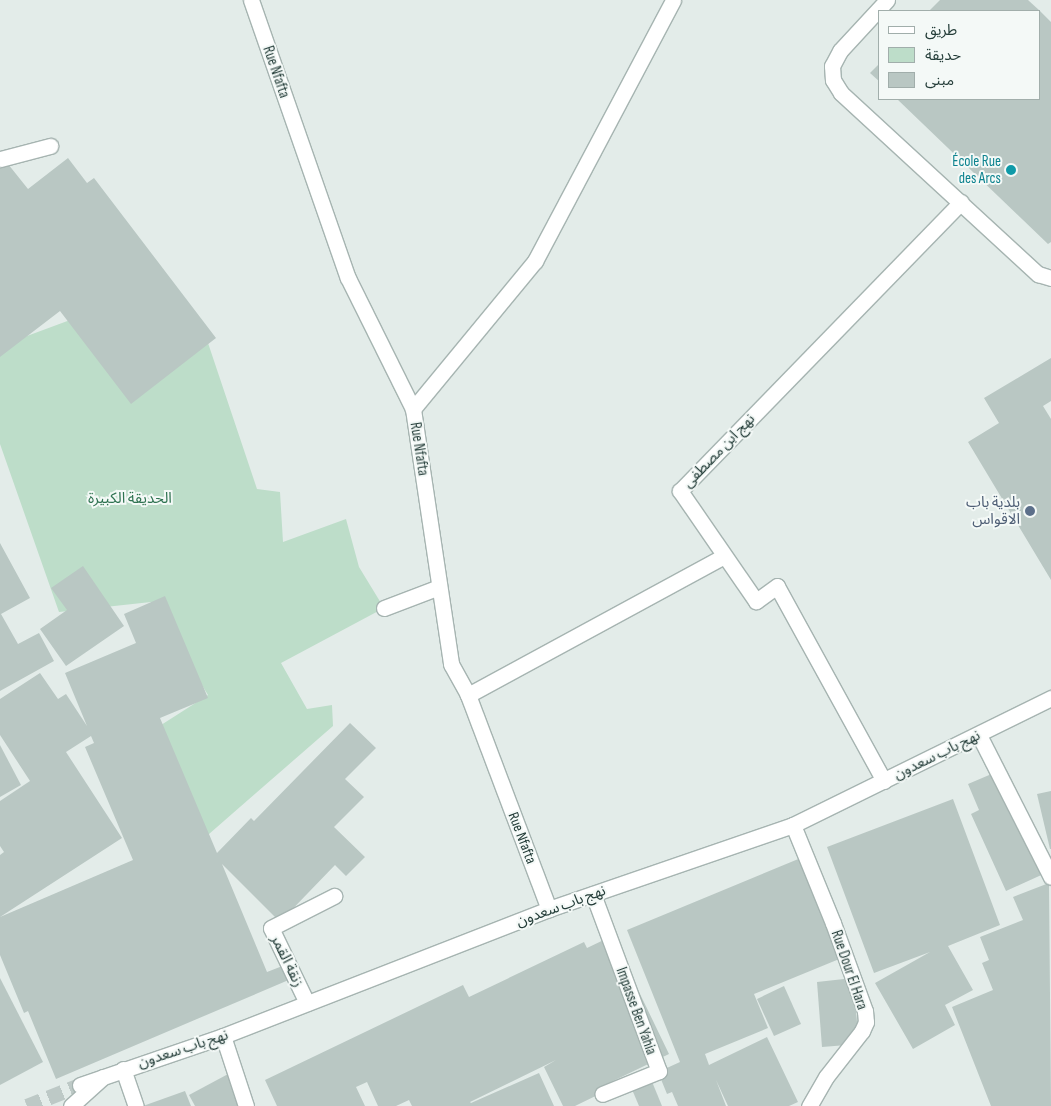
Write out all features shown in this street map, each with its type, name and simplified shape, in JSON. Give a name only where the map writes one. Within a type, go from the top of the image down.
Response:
[{"type":"street","name":"Rue Nfafta","points":[[251,0],[348,278],[412,409],[451,664],[468,695],[549,909]]},
{"type":"street","points":[[887,0],[840,51],[832,66],[833,80],[841,93],[1038,274],[1051,278]]},
{"type":"street","points":[[412,409],[535,261],[671,1]]},
{"type":"street","points":[[0,159],[50,146]]},
{"type":"street","name":"نهج ابن مصطفى","points":[[884,780],[777,586],[756,601],[680,491],[961,202]]},
{"type":"street","points":[[468,695],[724,556]]},
{"type":"street","points":[[384,608],[439,587]]},
{"type":"street","name":"نهج باب سعدون","points":[[71,1106],[104,1076],[223,1036],[549,909],[793,825],[1051,698]]},
{"type":"street","points":[[979,735],[1051,877]]},
{"type":"street","name":"Rue Dour El Hara","points":[[793,825],[833,923],[865,1011],[866,1022],[862,1031],[826,1077],[810,1106]]},
{"type":"street","name":"Impasse Ben Yahia","points":[[593,894],[658,1071],[602,1094]]},
{"type":"street","name":"زنقة القمر","points":[[307,1003],[271,928],[334,896]]},
{"type":"street","points":[[223,1036],[246,1106]]},
{"type":"street","points":[[123,1069],[136,1106]]},
{"type":"street","points":[[80,1085],[104,1076]]},
{"type":"green space","name":"الحديقة الكبيرة","points":[[89,313],[208,343],[257,489],[280,492],[283,542],[346,519],[359,567],[384,608],[281,663],[307,709],[332,705],[333,726],[201,841],[147,734],[208,695],[151,602],[59,612],[0,444],[0,346]]},
{"type":"building","points":[[940,0],[1028,0],[1039,10],[930,10]]},
{"type":"building","name":"École Rue des Arcs","points":[[1041,12],[1051,22],[1051,242],[1048,244],[898,100],[1041,100]]},
{"type":"building","points":[[878,65],[878,80],[870,73]]},
{"type":"building","points":[[68,158],[87,183],[94,178],[216,338],[131,404],[60,311],[0,357],[0,161],[4,159],[28,189]]},
{"type":"building","name":"بلدية باب الاقواس","points":[[1051,358],[1051,401],[1043,406],[1051,419],[1051,580],[968,442],[999,423],[984,398]]},
{"type":"building","points":[[0,543],[30,598],[1,614],[18,644],[39,633],[54,661],[0,691]]},
{"type":"building","points":[[83,566],[124,626],[66,666],[40,629],[67,610],[51,588]]},
{"type":"building","points":[[165,596],[208,698],[160,718],[217,853],[251,818],[254,821],[350,723],[376,748],[345,779],[364,797],[334,827],[365,857],[346,876],[335,865],[280,922],[222,864],[267,972],[285,965],[291,979],[56,1079],[28,1011],[24,1013],[0,955],[0,855],[4,852],[0,846],[0,801],[30,781],[0,735],[0,699],[40,673],[58,699],[66,694],[87,726],[65,673],[136,643],[124,614]],"holes":[[[91,736],[94,743],[85,747],[133,860],[0,917],[122,838],[66,752]]]},
{"type":"building","points":[[0,745],[21,785],[0,797]]},
{"type":"building","points":[[1001,770],[1048,872],[1006,891],[971,814],[979,810],[968,784]]},
{"type":"building","points":[[1051,791],[1051,849],[1050,849],[1037,794]]},
{"type":"building","points":[[953,799],[1000,925],[948,946],[973,990],[945,1005],[955,1025],[913,1049],[875,983],[930,952],[874,973],[827,847]]},
{"type":"building","points":[[808,855],[849,955],[754,994],[768,1028],[705,1054],[709,1065],[767,1037],[798,1102],[789,1106],[728,1106],[716,1080],[726,1106],[678,1106],[672,1092],[667,1094],[658,1072],[680,1062],[627,930]]},
{"type":"building","points":[[1049,883],[1051,1106],[991,1106],[952,1007],[993,990],[982,963],[989,960],[980,937],[1023,920],[1013,897]]},
{"type":"building","points":[[612,936],[669,1054],[611,1082],[614,1087],[575,1106],[563,1106],[544,1067],[556,1060],[470,1102],[539,1073],[554,1106],[412,1106],[409,1100],[396,1106],[378,1106],[367,1082],[356,1087],[365,1106],[277,1106],[265,1080],[463,985],[469,997],[584,942],[587,948]]},
{"type":"building","points":[[0,978],[43,1062],[0,1085]]},
{"type":"building","points":[[853,978],[859,1044],[822,1047],[817,982]]},
{"type":"building","points":[[784,986],[801,1024],[774,1036],[757,999]]},
{"type":"building","points":[[648,1072],[662,1106],[639,1106],[628,1080]]},
{"type":"building","points":[[230,1073],[247,1106],[195,1106],[189,1095]]},
{"type":"building","points":[[185,1091],[191,1106],[143,1106]]},
{"type":"tunnel","points":[[27,1106],[80,1085]]},
{"type":"place","name":"École Rue des Arcs","points":[[1011,170]]},
{"type":"place","name":"بلدية باب الاقواس","points":[[1030,511]]}]
